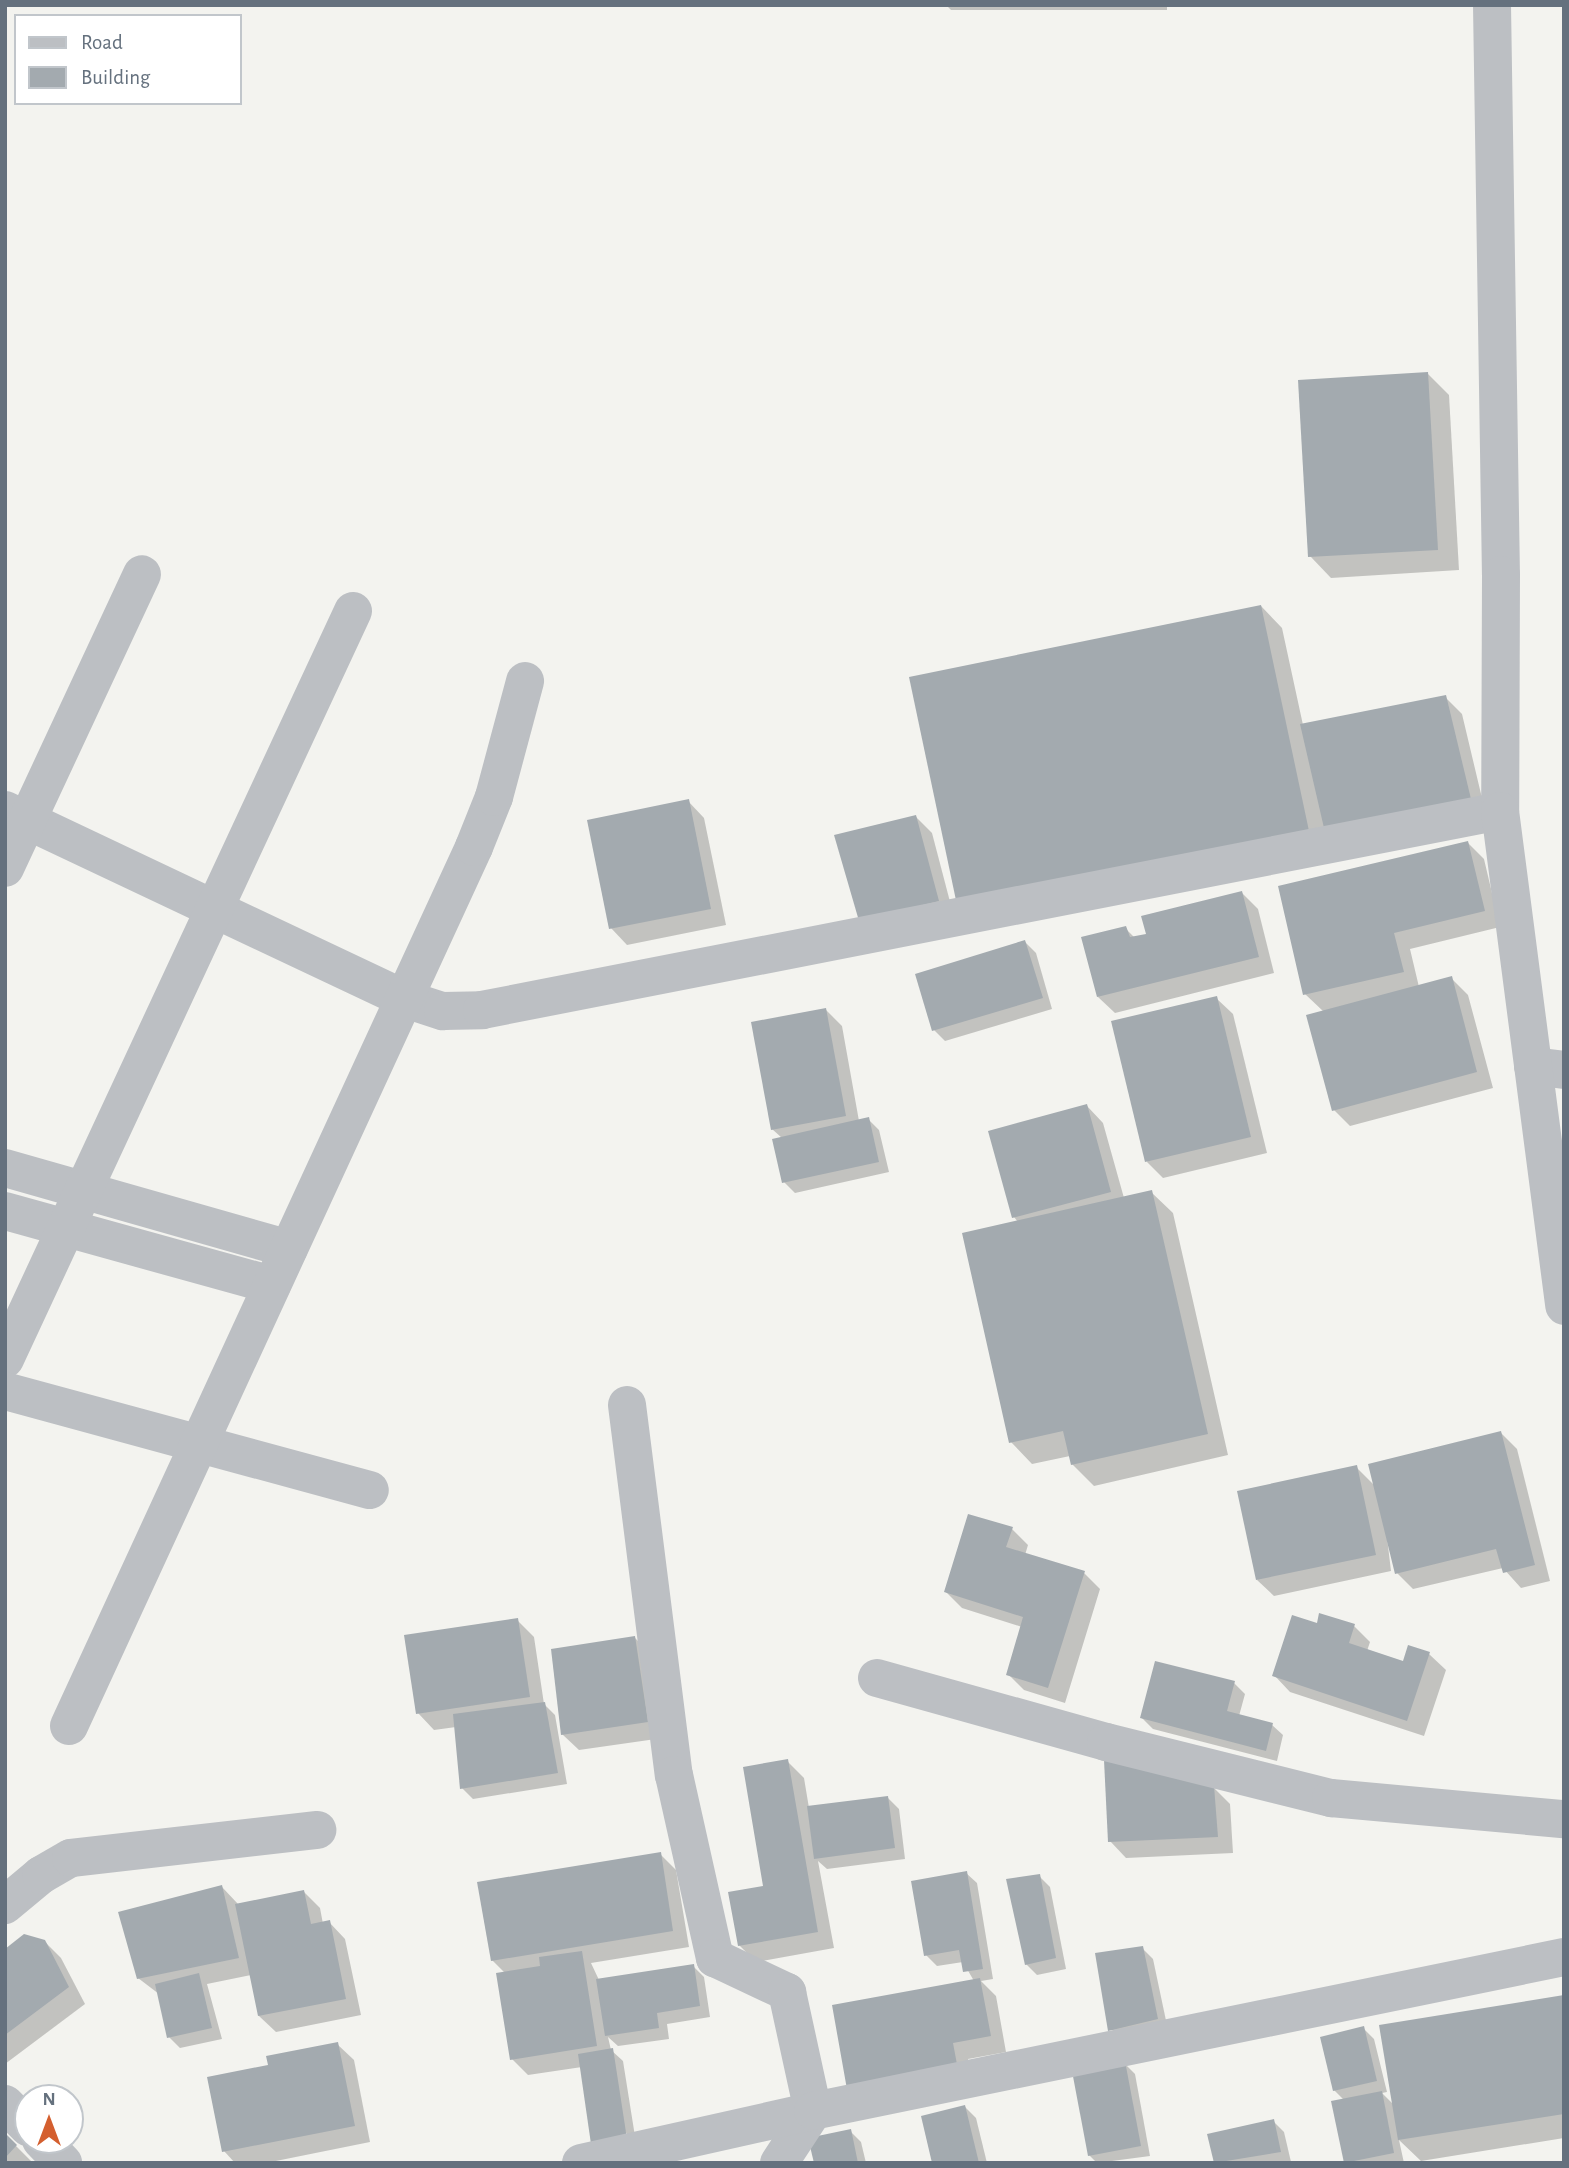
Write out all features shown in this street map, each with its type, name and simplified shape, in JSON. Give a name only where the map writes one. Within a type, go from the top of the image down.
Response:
[{"type":"street","points":[[1493,5],[1500,811],[1548,1068],[1564,1306]]},
{"type":"street","points":[[5,868],[16,815],[142,574]]},
{"type":"street","points":[[5,1359],[353,611]]},
{"type":"street","points":[[69,1726],[405,999],[494,797],[525,681]]},
{"type":"street","points":[[16,815],[405,999],[443,1011],[482,1010],[1500,811]]},
{"type":"street","points":[[5,1168],[289,1249]]},
{"type":"street","points":[[5,1211],[272,1285]]},
{"type":"street","points":[[5,1391],[370,1490]]},
{"type":"street","points":[[627,1405],[674,1775],[715,1958],[787,1992],[813,2110],[779,2163]]},
{"type":"street","points":[[877,1678],[1105,1742],[1331,1798],[1564,1819]]},
{"type":"street","points":[[5,1905],[41,1875],[71,1858],[317,1830]]},
{"type":"street","points":[[581,2163],[813,2110],[1564,1957]]},
{"type":"building","points":[[1428,372],[1438,550],[1308,557],[1298,380]]},
{"type":"building","points":[[1261,605],[1309,831],[957,905],[909,677]]},
{"type":"building","points":[[1446,695],[1471,799],[1324,828],[1300,724]]},
{"type":"building","points":[[689,799],[711,909],[609,929],[587,820]]},
{"type":"building","points":[[916,815],[939,901],[859,921],[834,835]]},
{"type":"building","points":[[1468,841],[1485,911],[1394,933],[1404,972],[1303,995],[1278,886]]},
{"type":"building","points":[[1242,891],[1259,957],[1097,997],[1081,937],[1126,926],[1130,937],[1146,934],[1141,916]]},
{"type":"building","points":[[1025,940],[1043,998],[932,1031],[915,974]]},
{"type":"building","points":[[1452,976],[1477,1072],[1332,1111],[1306,1015]]},
{"type":"building","points":[[1217,996],[1251,1137],[1145,1162],[1111,1021]]},
{"type":"building","points":[[826,1008],[846,1116],[771,1130],[751,1022]]},
{"type":"building","points":[[1087,1104],[1111,1192],[1012,1218],[988,1131]]},
{"type":"building","points":[[869,1117],[879,1162],[782,1183],[772,1139]]},
{"type":"building","points":[[1152,1190],[1208,1434],[1071,1465],[1063,1431],[1009,1443],[962,1233]]},
{"type":"building","points":[[1501,1431],[1535,1565],[1503,1573],[1496,1549],[1395,1574],[1368,1464]]},
{"type":"building","points":[[1357,1465],[1376,1555],[1256,1580],[1237,1491]]},
{"type":"building","points":[[968,1514],[1013,1527],[1006,1547],[1085,1571],[1048,1688],[1006,1675],[1023,1617],[944,1592]]},
{"type":"building","points":[[1319,1613],[1355,1624],[1349,1643],[1403,1661],[1408,1645],[1430,1652],[1407,1721],[1272,1676],[1292,1615],[1317,1623]]},
{"type":"building","points":[[518,1618],[530,1697],[416,1714],[404,1635]]},
{"type":"building","points":[[635,1636],[648,1722],[561,1735],[551,1649]]},
{"type":"building","points":[[1155,1661],[1235,1681],[1227,1711],[1273,1723],[1266,1751],[1140,1718]]},
{"type":"building","points":[[545,1702],[558,1773],[460,1789],[453,1714]]},
{"type":"building","points":[[788,1759],[818,1932],[738,1946],[728,1892],[763,1886],[743,1767]]},
{"type":"building","points":[[1104,1760],[1214,1786],[1218,1837],[1108,1842]]},
{"type":"building","points":[[888,1796],[895,1848],[814,1859],[807,1806]]},
{"type":"building","points":[[661,1852],[673,1931],[491,1961],[477,1882]]},
{"type":"building","points":[[967,1871],[983,1969],[963,1972],[959,1950],[924,1956],[911,1881]]},
{"type":"building","points":[[1040,1874],[1056,1958],[1025,1965],[1006,1879]]},
{"type":"building","points":[[222,1885],[239,1958],[137,1979],[118,1912]]},
{"type":"building","points":[[304,1890],[311,1924],[330,1920],[346,1999],[258,2016],[235,1904]]},
{"type":"building","points":[[24,1934],[45,1940],[69,1987],[5,2035],[5,1949]]},
{"type":"building","points":[[1143,1946],[1158,2019],[1108,2031],[1095,1953]]},
{"type":"building","points":[[582,1951],[597,2046],[510,2060],[496,1973],[540,1966],[539,1957]]},
{"type":"building","points":[[694,1964],[700,2006],[657,2013],[659,2028],[605,2036],[596,1979]]},
{"type":"building","points":[[199,1973],[212,2028],[167,2038],[155,1984]]},
{"type":"building","points":[[980,1978],[991,2036],[953,2043],[959,2075],[848,2095],[832,2005]]},
{"type":"building","points":[[1564,1995],[1564,2114],[1398,2140],[1379,2025]]},
{"type":"building","points":[[1364,2026],[1377,2081],[1333,2091],[1320,2037]]},
{"type":"building","points":[[338,2042],[355,2126],[222,2152],[207,2077],[268,2065],[266,2056]]},
{"type":"building","points":[[613,2048],[627,2139],[591,2144],[578,2054]]},
{"type":"building","points":[[1125,2061],[1141,2146],[1088,2156],[1072,2071]]},
{"type":"building","points":[[1382,2091],[1394,2153],[1344,2163],[1331,2101]]},
{"type":"building","points":[[965,2105],[979,2163],[932,2163],[921,2116]]},
{"type":"building","points":[[1274,2119],[1281,2152],[1214,2163],[1207,2134]]},
{"type":"building","points":[[851,2129],[858,2163],[814,2163],[808,2138]]},
{"type":"building","points":[[5,2133],[14,2142],[14,2148],[5,2158]]}]
